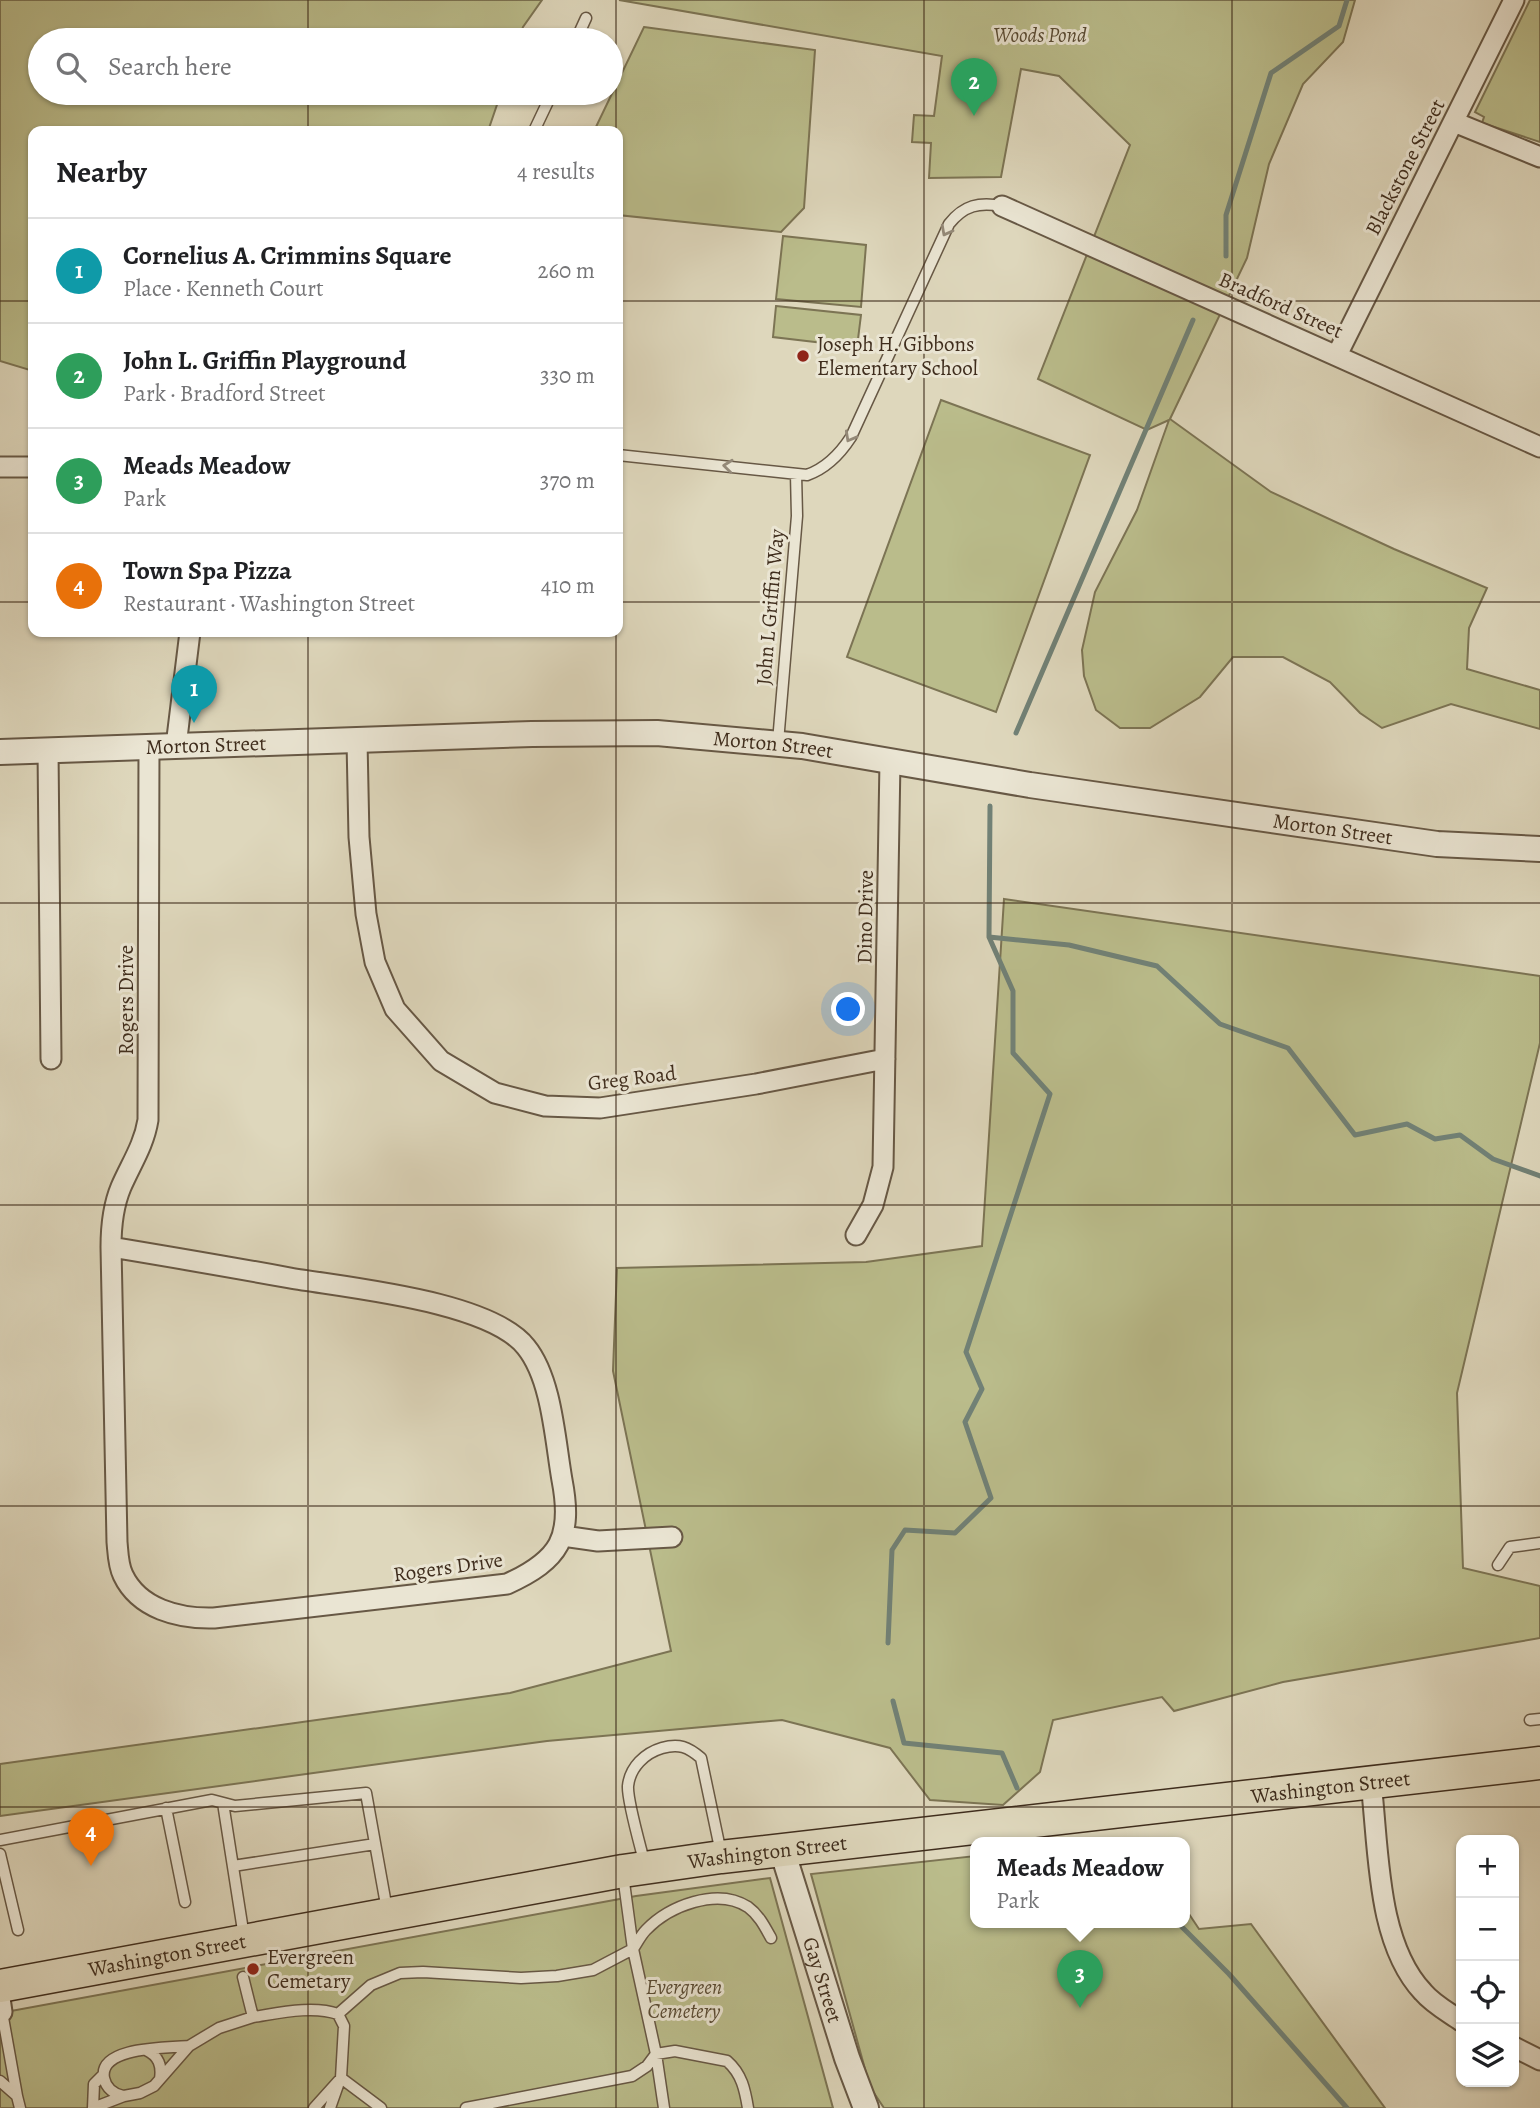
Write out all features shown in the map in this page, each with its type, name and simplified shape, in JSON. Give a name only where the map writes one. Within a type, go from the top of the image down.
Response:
[{"type":"main road","name":"Washington Street","points":[[1,2004],[244,1940],[634,1869],[1540,1763]]},
{"type":"street","name":"Blackstone Street","points":[[1337,355],[1514,0]]},
{"type":"street","points":[[1454,121],[1540,157]]},
{"type":"street","name":"Bradford Street","points":[[1002,206],[1540,447]]},
{"type":"street","points":[[0,467],[28,467]]},
{"type":"street","points":[[176,746],[189,637]]},
{"type":"street","name":"Morton Street","points":[[0,752],[532,734],[657,733],[778,743],[1109,797],[1437,844],[1539,843]]},
{"type":"street","name":"Greg Road","points":[[357,741],[359,837],[366,914],[375,962],[396,1009],[441,1061],[495,1093],[545,1106],[600,1108],[756,1084],[885,1059]]},
{"type":"street","name":"Rogers Drive","points":[[149,747],[148,1120],[139,1154],[120,1188],[111,1224],[118,1551],[122,1574],[144,1600],[170,1614],[206,1618],[507,1584],[536,1570],[557,1548],[563,1536]]},
{"type":"street","points":[[48,750],[51,1059]]},
{"type":"street","name":"Dino Drive","points":[[856,1235],[873,1205],[883,1167],[890,761]]},
{"type":"street","points":[[111,1247],[420,1300],[478,1316],[511,1333],[525,1346],[536,1363],[544,1385],[565,1493],[566,1522],[563,1536],[598,1541],[672,1537]]},
{"type":"street","points":[[1371,1783],[1386,1913],[1397,1951],[1409,1975],[1423,1993],[1456,2017]]},
{"type":"street","name":"Gay Street","points":[[782,1850],[847,2058],[866,2108]]},
{"type":"street","points":[[1519,2050],[1540,2060]]},
{"type":"lane","points":[[581,28],[586,18]]},
{"type":"lane","points":[[536,126],[546,105]]},
{"type":"lane","points":[[623,456],[807,475],[817,472],[834,459],[847,443],[949,224],[963,209],[973,205],[1002,206]]},
{"type":"lane","name":"John L Griffin Way","points":[[778,743],[797,516],[796,474]]},
{"type":"lane","points":[[1498,1565],[1510,1547],[1540,1543]]},
{"type":"lane","points":[[664,2108],[656,2054],[634,1949],[634,1869],[628,1787],[632,1771],[640,1760],[655,1750],[674,1745],[691,1749],[701,1758],[721,1857]]},
{"type":"lane","points":[[0,1840],[212,1800],[235,1806],[366,1793],[388,1914]]},
{"type":"lane","points":[[223,1803],[244,1940]]},
{"type":"lane","points":[[166,1808],[186,1902]]},
{"type":"lane","points":[[233,1866],[375,1844]]},
{"type":"lane","points":[[0,1856],[18,1930]]},
{"type":"lane","points":[[338,2014],[371,1985],[400,1973],[521,1978],[593,1970],[634,1949],[646,1930],[670,1913],[697,1902],[735,1901],[759,1917],[771,1938]]},
{"type":"lane","points":[[243,1977],[253,2017]]},
{"type":"lane","points":[[1,2004],[20,2108]]},
{"type":"lane","points":[[189,2046],[118,2056],[106,2065],[103,2075],[94,2084],[93,2108],[124,2096],[139,2094],[154,2086],[189,2046],[219,2028],[253,2017],[314,2010],[338,2014],[344,2026],[341,2078],[330,2108]]},
{"type":"lane","points":[[146,2050],[156,2055],[159,2061],[159,2080]]},
{"type":"lane","points":[[466,2108],[632,2076],[647,2066],[656,2054],[675,2051],[727,2061],[744,2086],[748,2108]]},
{"type":"lane","points":[[103,2075],[107,2087],[124,2096]]},
{"type":"lane","points":[[314,2108],[341,2078]]},
{"type":"lane","points":[[341,2078],[382,2108]]},
{"type":"lane","points":[[0,2081],[17,2096]]},
{"type":"green space","points":[[0,0],[542,0],[523,28],[28,28],[28,105],[497,105],[490,126],[28,126],[28,369],[0,361]]},
{"type":"green space","name":"Woods Pond","points":[[619,0],[1355,0],[1343,42],[1303,84],[1269,164],[1247,258],[1170,419],[1271,492],[1394,549],[1487,588],[1469,628],[1467,669],[1540,690],[1540,729],[1451,704],[1382,728],[1360,713],[1330,682],[1283,657],[1233,657],[1200,697],[1150,728],[1120,728],[1096,710],[1084,676],[1082,650],[1095,592],[1137,510],[1169,420],[1147,430],[1038,379],[1130,145],[1059,76],[1021,69],[1001,177],[929,178],[931,143],[912,142],[914,115],[934,116],[942,56]]},
{"type":"green space","points":[[1530,0],[1540,0],[1540,142],[1482,123],[1484,117],[1475,112]]},
{"type":"green space","points":[[644,27],[815,50],[804,208],[781,232],[623,216],[623,126],[596,126],[606,105],[623,105],[623,71]]},
{"type":"green space","points":[[783,236],[866,245],[861,307],[776,299]]},
{"type":"green space","points":[[776,306],[861,315],[857,347],[773,337]]},
{"type":"green space","points":[[941,400],[1090,455],[996,712],[847,657]]},
{"type":"green space","points":[[1004,899],[1540,976],[1540,1043],[1457,1393],[1463,1568],[1540,1586],[1540,1638],[1283,1682],[1174,1711],[1162,1697],[1053,1720],[1040,1772],[1003,1805],[930,1800],[890,1748],[782,1720],[547,1741],[0,1816],[0,1764],[510,1693],[671,1651],[613,1371],[617,1268],[866,1262],[982,1246]]},
{"type":"green space","points":[[970,1857],[970,1928],[1190,1928],[1190,1916],[1199,1929],[1251,1924],[1385,2108],[884,2108],[870,2087],[811,1874]]},
{"type":"green space","name":"Evergreen Cemetery","points":[[770,1878],[833,2108],[0,2108],[0,2013],[636,1896]]},
{"type":"waterway","points":[[1226,256],[1226,215],[1271,73],[1339,26],[1347,0]]},
{"type":"waterway","points":[[1016,733],[1193,320]]},
{"type":"waterway","points":[[888,1643],[892,1550],[905,1530],[955,1533],[991,1498],[965,1422],[982,1389],[966,1352],[1050,1094],[1013,1053],[1013,991],[989,937],[990,806]]},
{"type":"waterway","points":[[989,937],[1069,945],[1157,966],[1220,1024],[1288,1048],[1355,1135],[1407,1124],[1435,1139],[1460,1135],[1493,1159],[1540,1176]]},
{"type":"waterway","points":[[893,1701],[904,1743],[1002,1753],[1017,1788]]},
{"type":"waterway","points":[[1183,1928],[1229,1974],[1347,2108]]},
{"type":"place","name":"John L. Griffin Playground","points":[[974,116]]},
{"type":"place","name":"Joseph H. Gibbons Elementary School","points":[[803,356]]},
{"type":"place","name":"Cornelius A. Crimmins Square","points":[[194,723]]},
{"type":"place","name":"Town Spa Pizza","points":[[91,1866]]},
{"type":"place","name":"Evergreen Cemetary","points":[[253,1969]]},
{"type":"place","name":"Meads Meadow","points":[[1080,2008]]}]
